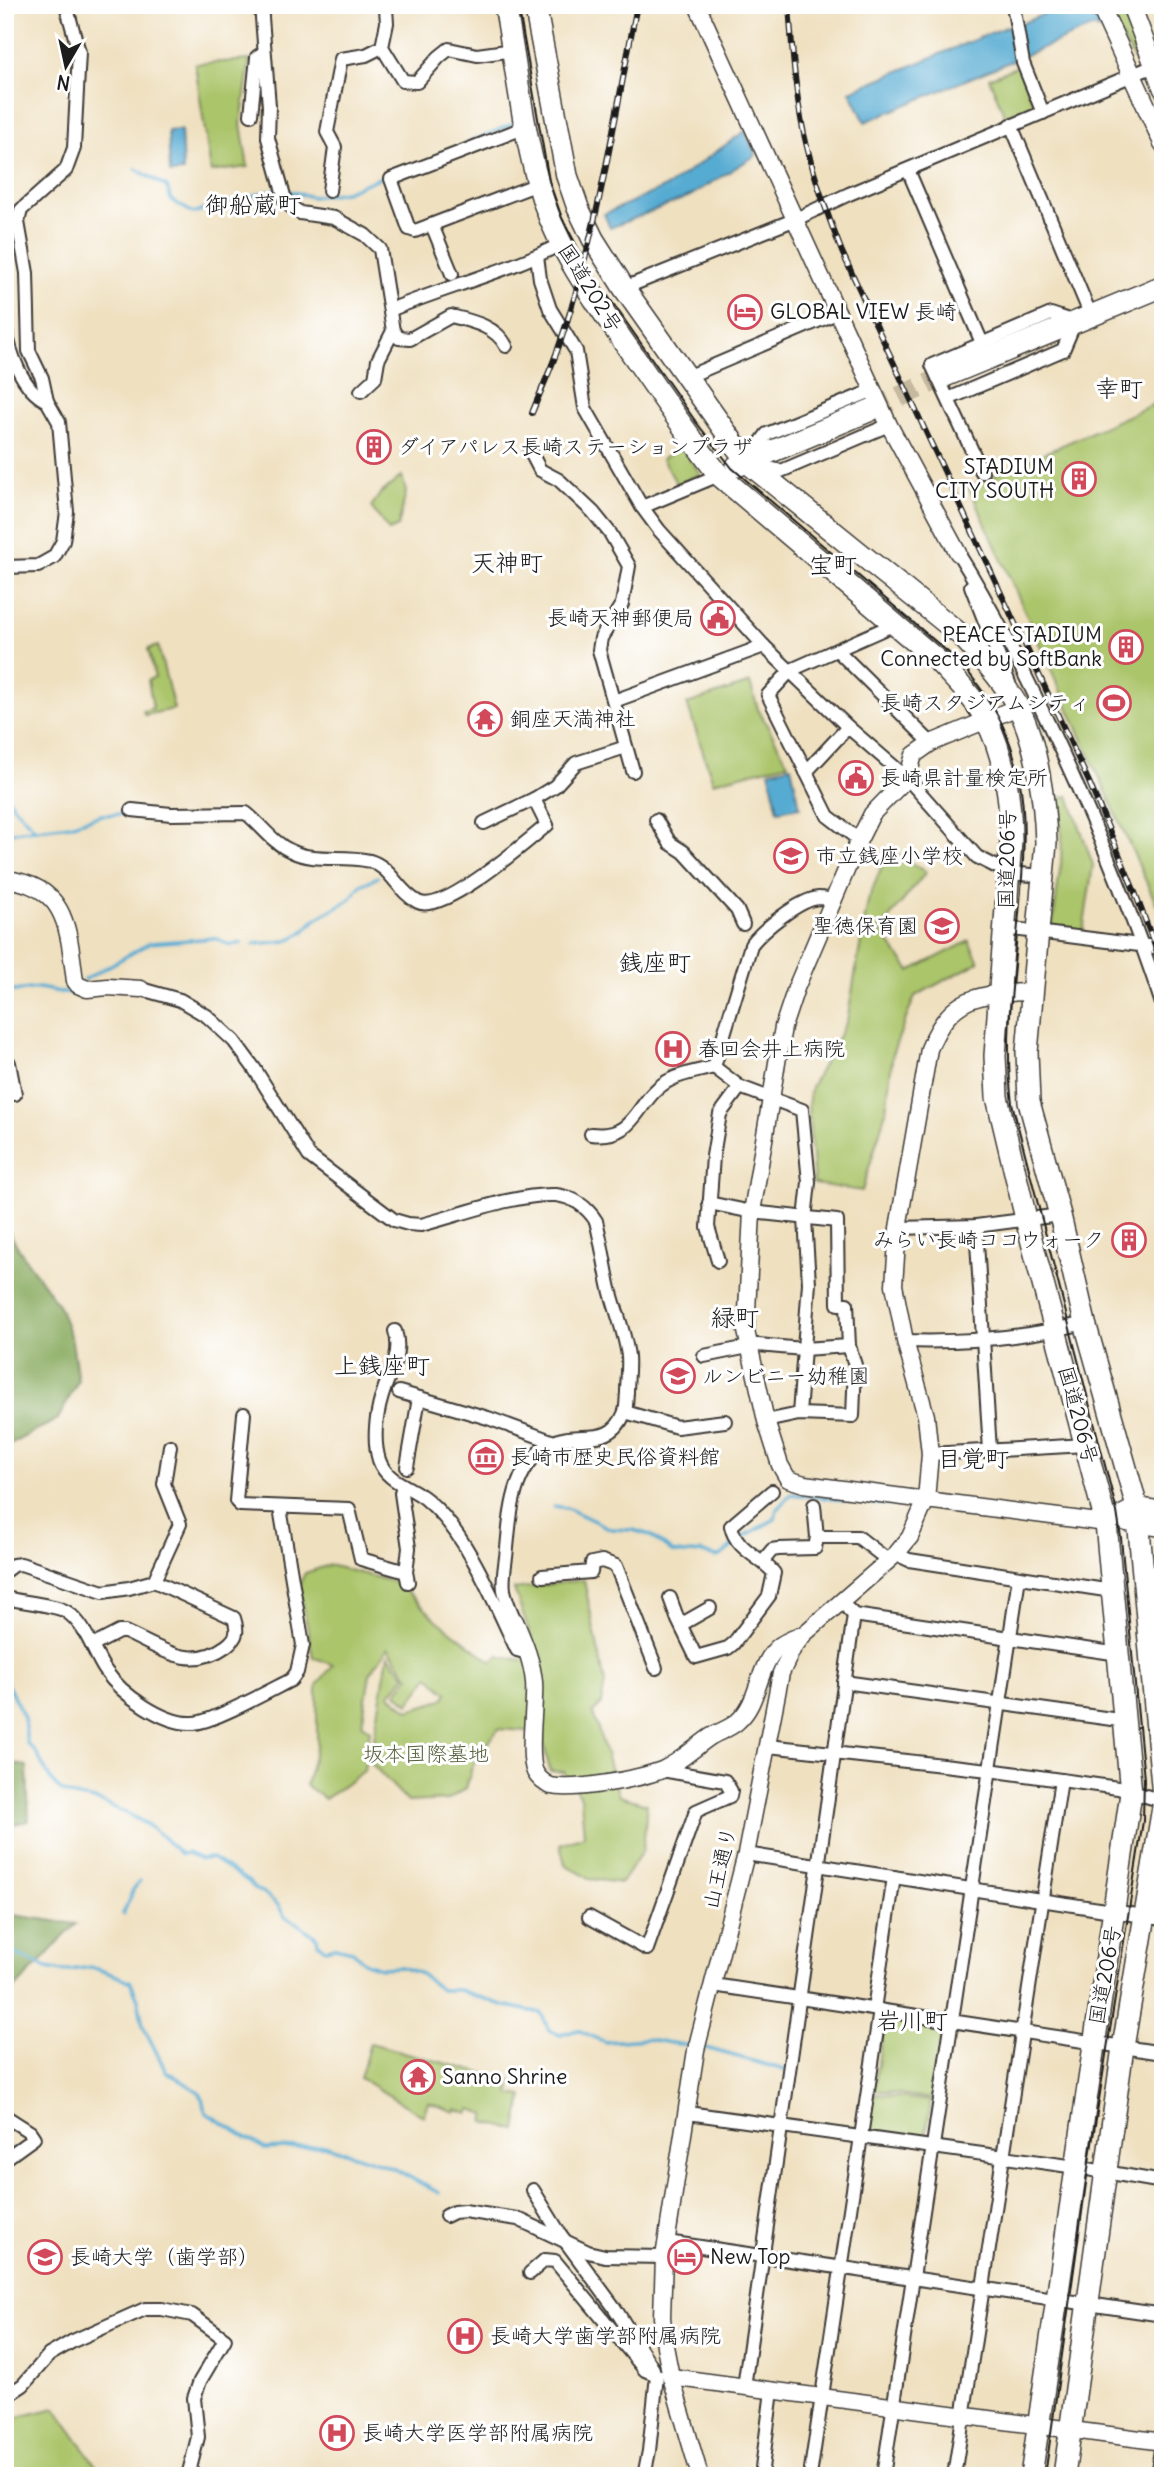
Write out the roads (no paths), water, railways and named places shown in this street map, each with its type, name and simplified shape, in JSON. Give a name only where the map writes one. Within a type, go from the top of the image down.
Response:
[{"type":"highway","name":"国道202号","points":[[505,5],[538,184],[561,244],[584,285],[719,475]]},
{"type":"highway","name":"国道202号","points":[[535,5],[567,176],[578,208],[593,239],[624,288],[747,462]]},
{"type":"highway","points":[[945,376],[1163,286]]},
{"type":"highway","points":[[719,475],[873,400]]},
{"type":"highway","name":"国道206号","points":[[747,462],[961,635],[991,668],[1018,707],[1039,773],[1046,820],[1027,1062],[1029,1102],[1060,1215],[1085,1323],[1138,1515],[1163,1796]]},
{"type":"highway","name":"国道206号","points":[[719,475],[938,661],[986,719],[1006,781],[1011,820],[1005,928],[998,992],[995,1056],[997,1097],[1026,1219],[1106,1522],[1131,1793],[1031,2476]]},
{"type":"highway","name":"国道206号","points":[[1064,2476],[1123,2047],[1153,1918],[1163,1807]]},
{"type":"main road","points":[[1100,5],[1163,143]]},
{"type":"main road","points":[[1134,12],[1163,89]]},
{"type":"main road","points":[[1106,1522],[1163,1511]]},
{"type":"main road","points":[[1138,1515],[1163,1527]]},
{"type":"street","points":[[5,568],[29,568],[46,563],[58,553],[63,541],[67,512],[59,422],[47,401],[42,378],[29,351],[27,273],[19,233],[21,210],[66,170],[74,148],[79,52],[66,5]]},
{"type":"street","points":[[261,5],[268,138],[286,203],[300,213],[334,218],[375,242],[380,249],[393,331],[398,338],[410,340],[451,316],[486,327],[502,337],[506,346]]},
{"type":"street","points":[[382,5],[386,9],[387,23],[382,47],[403,81],[417,82],[449,49],[477,55],[514,50]]},
{"type":"street","points":[[697,5],[839,312],[873,400],[1004,634],[1069,767],[1111,862],[1163,1007]]},
{"type":"street","points":[[1014,9],[1023,63],[1043,113]]},
{"type":"street","points":[[328,191],[335,147],[327,132],[341,59],[366,55],[382,47]]},
{"type":"street","points":[[251,115],[257,57],[264,53]]},
{"type":"street","points":[[624,288],[796,219],[1154,66]]},
{"type":"street","points":[[1011,125],[1083,319]]},
{"type":"street","points":[[526,127],[391,179],[409,229],[415,231],[538,184]]},
{"type":"street","points":[[908,170],[982,343]]},
{"type":"street","points":[[432,225],[452,274]]},
{"type":"street","points":[[390,310],[537,257],[561,244]]},
{"type":"street","points":[[537,257],[540,279],[550,309],[576,351],[586,408],[642,507],[682,556],[764,646],[848,727],[907,778],[977,857],[1009,873],[1043,876]]},
{"type":"street","points":[[687,377],[839,312]]},
{"type":"street","points":[[982,472],[932,365],[1051,314],[1083,319]]},
{"type":"street","points":[[948,399],[1063,350],[1083,319]]},
{"type":"street","points":[[5,325],[8,346],[26,381],[36,394],[47,401]]},
{"type":"street","points":[[361,391],[375,378],[378,360],[393,331]]},
{"type":"street","points":[[747,462],[781,471],[889,425]]},
{"type":"street","points":[[530,451],[540,470],[559,481],[593,512],[610,533],[629,566],[622,604],[600,644],[601,661],[633,771]]},
{"type":"street","points":[[642,507],[719,475]]},
{"type":"street","points":[[958,553],[1018,707],[931,743],[914,755],[907,778],[872,814],[796,988],[783,1027],[752,1212],[748,1347],[766,1421],[780,1465],[788,1479],[804,1484],[1106,1522]]},
{"type":"street","points":[[859,840],[828,816],[768,695],[791,670],[895,624]]},
{"type":"street","points":[[614,701],[764,646]]},
{"type":"street","points":[[837,650],[931,743]]},
{"type":"street","points":[[807,772],[848,727]]},
{"type":"street","points":[[484,823],[555,786],[576,763],[626,747]]},
{"type":"street","points":[[132,810],[171,814],[246,813],[293,852],[334,859],[352,857],[381,865],[410,897],[419,904],[429,904],[445,899],[493,870],[547,825],[534,799]]},
{"type":"street","points":[[656,820],[670,843],[684,852],[737,910],[743,924]]},
{"type":"street","points":[[5,879],[38,887],[50,896],[63,913],[70,940],[75,981],[78,985],[87,989],[141,989],[180,1000],[207,1016],[234,1041],[254,1068],[309,1156],[394,1220],[421,1225],[520,1199],[549,1196],[567,1198],[586,1208],[596,1222],[626,1342],[628,1359],[625,1412],[614,1428],[603,1435],[554,1442],[521,1474],[515,1486],[504,1581],[507,1601],[528,1653],[534,1683],[535,1772],[544,1783],[552,1786],[584,1786],[662,1770],[713,1735],[739,1721],[752,1702],[771,1654],[784,1643],[804,1634]]},
{"type":"street","points":[[714,1067],[751,945],[760,932],[806,902],[818,898],[835,901]]},
{"type":"street","points":[[1005,928],[1163,948]]},
{"type":"street","name":"山王通り","points":[[699,2476],[664,2376],[662,2317],[666,2249],[696,2050],[746,1854],[781,1673],[793,1648],[804,1634],[892,1558],[910,1537],[926,1500],[930,1454],[926,1416],[905,1341],[894,1285],[898,1228],[929,1049],[938,1027],[953,1009],[968,999],[998,992],[1032,992]]},
{"type":"street","points":[[5,1056],[15,1094]]},
{"type":"street","points":[[714,1067],[740,1087],[802,1110],[809,1182],[805,1219],[809,1283],[799,1414]]},
{"type":"street","points":[[591,1133],[610,1135],[620,1132],[670,1079],[714,1067]]},
{"type":"street","points":[[718,1261],[708,1227],[713,1156],[720,1114],[740,1087]]},
{"type":"street","points":[[709,1203],[752,1212],[837,1221],[838,1304],[847,1304],[849,1346],[855,1365],[853,1416],[799,1414],[766,1421]]},
{"type":"street","points":[[898,1228],[976,1226],[1060,1215]]},
{"type":"street","points":[[976,1226],[990,1451]]},
{"type":"street","points":[[905,1341],[983,1339],[1055,1331],[1085,1323]]},
{"type":"street","points":[[395,1331],[398,1351],[384,1388],[375,1433],[380,1463],[391,1478],[426,1498],[443,1515],[471,1559],[517,1650],[528,1653]]},
{"type":"street","points":[[704,1356],[758,1345],[803,1349],[849,1346]]},
{"type":"street","points":[[399,1392],[488,1418],[554,1442]]},
{"type":"street","points":[[407,1467],[419,1398]]},
{"type":"street","points":[[625,1412],[677,1427],[725,1421]]},
{"type":"street","points":[[244,1414],[236,1501],[240,1505],[349,1509],[361,1559],[407,1577],[409,1548],[401,1493],[403,1485]]},
{"type":"street","points":[[930,1454],[1086,1445]]},
{"type":"street","points":[[154,1581],[180,1524],[164,1484],[170,1446]]},
{"type":"street","points":[[670,1598],[696,1657],[728,1648],[772,1592],[774,1573],[764,1561],[737,1543],[731,1526],[772,1491]]},
{"type":"street","points":[[764,1561],[772,1550],[815,1548],[817,1537],[814,1505]]},
{"type":"street","points":[[5,1598],[67,1611],[75,1619],[115,1682],[136,1702],[185,1723],[204,1722],[292,1680],[297,1672],[303,1645],[280,1508]]},
{"type":"street","points":[[817,1537],[858,1537],[892,1558],[1112,1591]]},
{"type":"street","points":[[542,1576],[591,1572],[592,1563],[601,1561],[616,1566],[656,1668]]},
{"type":"street","points":[[5,1571],[13,1564],[21,1564],[103,1592],[154,1581],[234,1618],[237,1631],[234,1640],[205,1658],[181,1657],[125,1632],[92,1646]]},
{"type":"street","points":[[883,2476],[1019,1577]]},
{"type":"street","points":[[841,1602],[854,1615],[1119,1654]]},
{"type":"street","points":[[682,1624],[710,1608]]},
{"type":"street","points":[[744,2387],[854,1615]]},
{"type":"street","points":[[844,1682],[1126,1721]]},
{"type":"street","points":[[768,1746],[989,1770],[1121,1788],[1163,1801]]},
{"type":"street","points":[[589,1917],[647,1949],[696,1811],[730,1796],[731,1791],[725,1782],[662,1770]]},
{"type":"street","points":[[954,2476],[1061,1780]]},
{"type":"street","points":[[746,1854],[1153,1918]]},
{"type":"street","points":[[810,2476],[860,2137],[894,1877]]},
{"type":"street","points":[[713,1985],[1163,2053]]},
{"type":"street","points":[[688,2113],[1076,2167],[1163,2182]]},
{"type":"street","points":[[5,2116],[30,2132],[34,2138],[5,2159]]},
{"type":"street","points":[[533,2190],[565,2242],[664,2376],[644,2476]]},
{"type":"street","points":[[446,2216],[464,2211],[518,2219],[588,2252],[605,2256],[666,2249],[762,2256],[1163,2315]]},
{"type":"street","points":[[530,2273],[545,2260],[555,2261],[645,2370],[664,2376],[772,2391],[1162,2440],[1157,2476]]},
{"type":"street","points":[[5,2397],[23,2385],[49,2355],[129,2315],[145,2309],[162,2309],[192,2315],[225,2339],[200,2381],[194,2398],[198,2437],[188,2476]]},
{"type":"street","points":[[761,2476],[772,2391]]},
{"type":"water","points":[[1065,5],[1143,5],[1112,19],[1099,30],[1093,27],[865,122],[850,91]]},
{"type":"water","points":[[181,130],[183,172],[170,173],[168,131]]},
{"type":"water","points":[[745,131],[756,155],[690,196],[610,228],[604,214],[668,186]]},
{"type":"water","points":[[791,766],[800,807],[778,811],[769,771]]},
{"type":"waterway","points":[[467,143],[517,122]]},
{"type":"waterway","points":[[136,169],[167,187],[171,200],[193,213],[277,189]]},
{"type":"waterway","points":[[285,190],[312,197],[345,192],[391,173]]},
{"type":"waterway","points":[[5,792],[14,807],[36,830]]},
{"type":"waterway","points":[[5,833],[70,825],[101,815],[127,814]]},
{"type":"waterway","points":[[254,944],[287,941],[303,932],[316,919],[349,900],[361,885],[378,877]]},
{"type":"waterway","points":[[84,980],[150,943],[215,938],[230,945],[242,943]]},
{"type":"waterway","points":[[5,992],[39,988],[70,994],[73,991]]},
{"type":"waterway","points":[[741,1538],[775,1519],[777,1509],[791,1494],[886,1505],[893,1503]]},
{"type":"waterway","points":[[554,1506],[567,1508],[611,1529],[633,1530],[650,1535],[672,1552],[701,1552],[716,1557],[735,1544]]},
{"type":"waterway","points":[[5,1680],[24,1717],[27,1744],[36,1753],[58,1788],[69,1794],[104,1803],[139,1820],[181,1854],[188,1853],[201,1859],[212,1858],[264,1893],[278,1905],[285,1917],[317,1938],[318,1943],[325,1949],[335,1947],[353,1951],[365,1963],[381,1968],[401,1967],[421,1974],[441,1990],[459,1990],[502,2005],[541,2013],[549,2030],[560,2035],[578,2030],[605,2042],[647,2039],[690,2046]]},
{"type":"waterway","points":[[123,1914],[133,1890],[140,1881]]},
{"type":"waterway","points":[[5,1949],[47,1968],[62,1971],[92,1967],[130,1981],[138,1999],[143,2026],[166,2071],[199,2092],[208,2114],[265,2149],[327,2146],[393,2168],[439,2193]]},
{"type":"waterway","points":[[702,2047],[785,2070]]},
{"type":"tunnel","points":[[871,410],[945,376]]},
{"type":"tram line","points":[[518,5],[549,181],[562,218],[589,269],[696,422],[732,468],[962,664],[997,714],[1016,762],[1023,804],[1024,847],[1011,996],[1009,1050],[1012,1103],[1117,1512],[1144,1779],[1143,1821],[1088,2169],[1045,2476]]},
{"type":"railway","points":[[532,413],[560,343],[585,260],[637,5]]},
{"type":"railway","points":[[789,5],[796,86],[804,134],[836,238],[1089,782],[1163,968]]},
{"type":"place","name":"GLOBAL VIEW 長崎","points":[[745,312]]},
{"type":"place","name":"ダイアパレス長崎ステーションプラザ","points":[[374,447]]},
{"type":"place","name":"STADIUM CITY SOUTH","points":[[1079,479]]},
{"type":"place","name":"長崎天神郵便局","points":[[718,618]]},
{"type":"place","name":"PEACE STADIUM Connected by SoftBank","points":[[1126,647]]},
{"type":"place","name":"長崎スタジアムシティ","points":[[1114,703]]},
{"type":"place","name":"銅座天満神社","points":[[485,719]]},
{"type":"place","name":"長崎県計量検定所","points":[[856,778]]},
{"type":"place","name":"市立銭座小学校","points":[[791,856]]},
{"type":"place","name":"聖徳保育園","points":[[942,926]]},
{"type":"place","name":"春回会井上病院","points":[[673,1049]]},
{"type":"place","name":"みらい長崎ココウォーク","points":[[1129,1240]]},
{"type":"place","name":"ルンビニー幼稚園","points":[[678,1376]]},
{"type":"place","name":"長崎市歴史民俗資料館","points":[[486,1457]]},
{"type":"place","name":"Sanno Shrine","points":[[418,2077]]},
{"type":"place","name":"長崎大学（歯学部）","points":[[45,2257]]},
{"type":"place","name":"New Top","points":[[685,2257]]},
{"type":"place","name":"長崎大学歯学部附属病院","points":[[465,2336]]},
{"type":"place","name":"長崎大学医学部附属病院","points":[[337,2433]]},
{"type":"district","name":"御船蔵町","points":[[253,205]]},
{"type":"district","name":"幸町","points":[[1119,389]]},
{"type":"district","name":"天神町","points":[[507,563]]},
{"type":"district","name":"宝町","points":[[833,565]]},
{"type":"district","name":"銭座町","points":[[655,963]]},
{"type":"district","name":"緑町","points":[[735,1318]]},
{"type":"district","name":"上銭座町","points":[[382,1366]]},
{"type":"district","name":"目覚町","points":[[973,1459]]},
{"type":"district","name":"岩川町","points":[[912,2021]]},
{"type":"park label","name":"坂本国際墓地","points":[[426,1754]]}]
